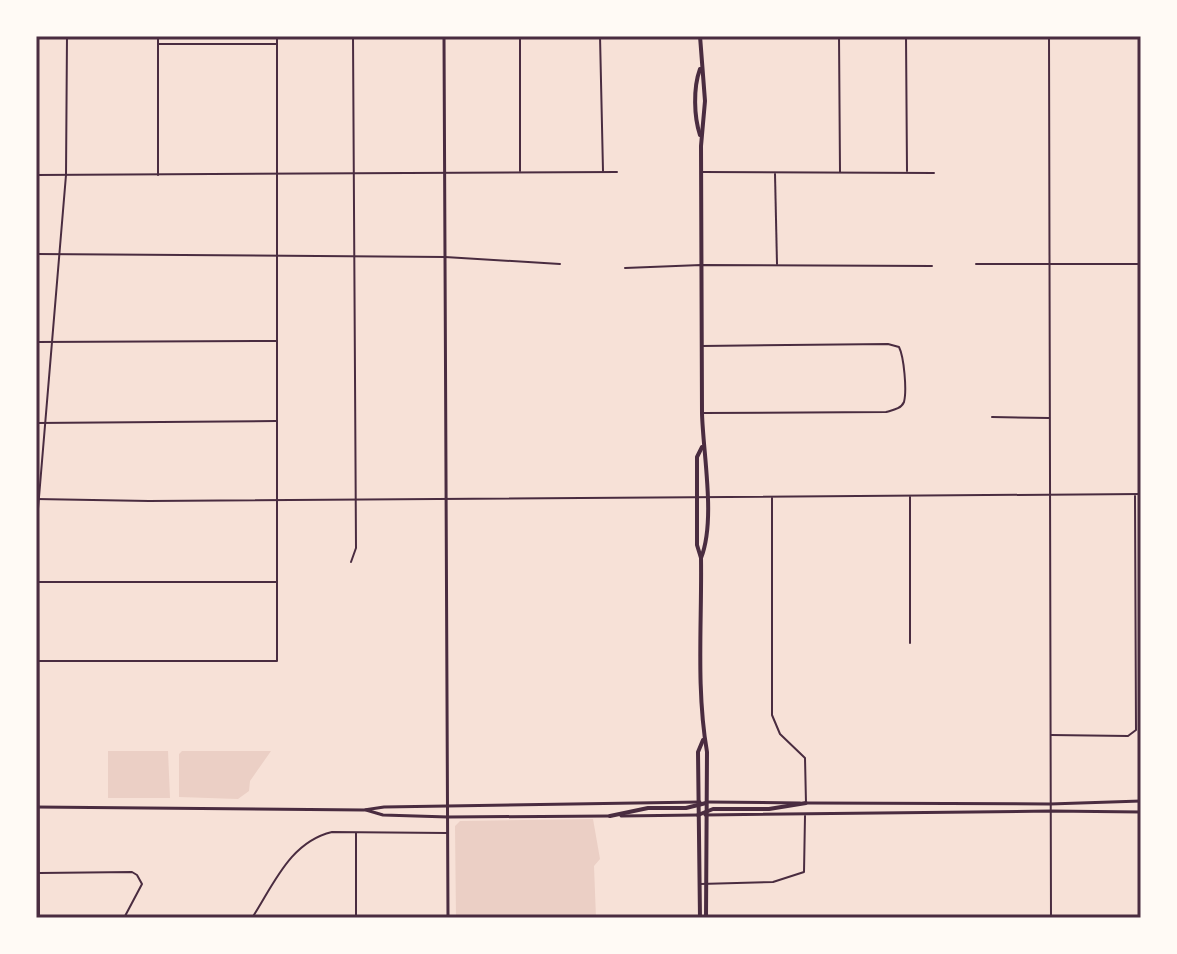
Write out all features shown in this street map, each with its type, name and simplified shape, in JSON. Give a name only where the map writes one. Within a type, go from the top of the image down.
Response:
[{"type":"main road","points":[[444,36],[448,918]]},
{"type":"main road","points":[[700,36],[705,113],[701,136],[701,346],[703,444],[706,457],[706,545],[701,558]]},
{"type":"main road","points":[[703,444],[697,457],[697,545],[701,558],[704,738],[707,752],[706,918]]},
{"type":"main road","points":[[700,918],[698,752],[704,738]]},
{"type":"main road","points":[[610,816],[648,808],[707,802],[1050,804],[1141,801]]},
{"type":"main road","points":[[364,810],[383,815],[448,817],[698,815],[806,803]]},
{"type":"main road","points":[[37,807],[364,810],[448,806],[698,804]]},
{"type":"main road","points":[[707,813],[1141,812]]},
{"type":"street","points":[[39,918],[37,499],[66,175],[67,36]]},
{"type":"street","points":[[158,36],[158,175]]},
{"type":"street","points":[[38,661],[277,661],[277,36]]},
{"type":"street","points":[[351,562],[356,548],[353,36]]},
{"type":"street","points":[[520,36],[520,173]]},
{"type":"street","points":[[600,36],[603,173]]},
{"type":"street","points":[[839,36],[840,173]]},
{"type":"street","points":[[906,36],[907,173]]},
{"type":"street","points":[[1049,36],[1051,918]]},
{"type":"street","points":[[158,44],[277,44]]},
{"type":"street","points":[[36,175],[617,172]]},
{"type":"street","points":[[701,172],[934,173]]},
{"type":"street","points":[[775,173],[777,266]]},
{"type":"street","points":[[36,254],[445,257],[560,264]]},
{"type":"street","points":[[976,264],[1141,264]]},
{"type":"street","points":[[625,268],[701,265],[932,266]]},
{"type":"street","points":[[36,342],[277,341]]},
{"type":"street","points":[[701,346],[888,344],[899,347],[904,356],[904,402],[898,409],[886,412],[702,413]]},
{"type":"street","points":[[992,417],[1050,418]]},
{"type":"street","points":[[36,423],[277,421]]},
{"type":"street","points":[[1050,735],[1132,735],[1136,728],[1135,494]]},
{"type":"street","points":[[37,499],[149,501],[1141,494]]},
{"type":"street","points":[[772,496],[772,715],[780,734],[805,758],[806,803]]},
{"type":"street","points":[[910,496],[910,643]]},
{"type":"street","points":[[38,582],[277,582]]},
{"type":"street","points":[[699,884],[773,882],[804,872],[805,815]]},
{"type":"street","points":[[252,918],[290,858],[317,835],[356,831],[448,833]]},
{"type":"street","points":[[356,831],[356,918]]},
{"type":"street","points":[[39,873],[132,872],[142,884],[141,891],[124,918]]},
{"type":"shaded area","points":[[108,751],[168,751],[170,798],[108,798]]},
{"type":"shaded area","points":[[182,751],[271,751],[250,781],[249,791],[238,799],[179,797],[179,754]]},
{"type":"shaded area","points":[[593,819],[600,859],[594,866],[596,918],[456,918],[455,826],[460,821]]}]
